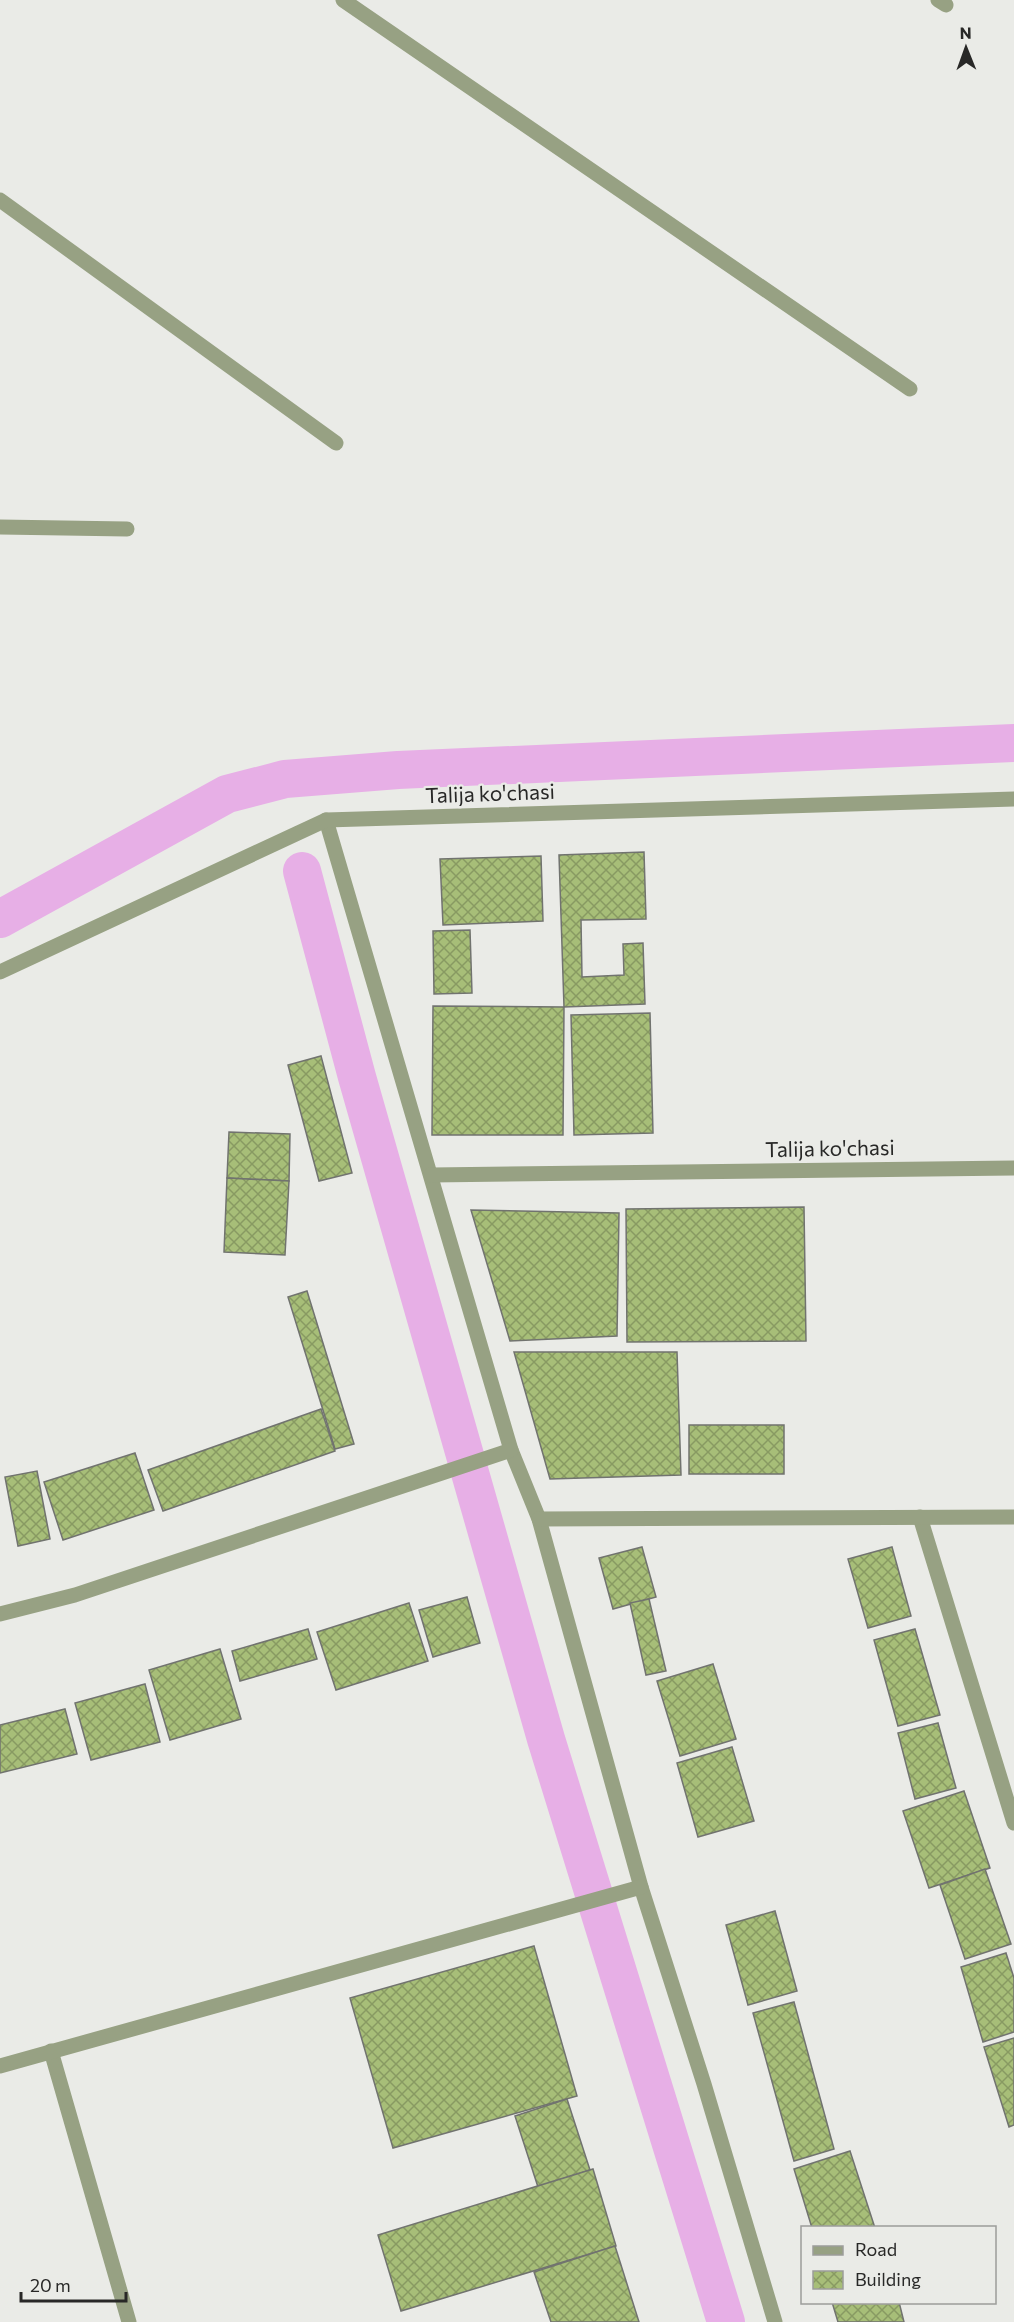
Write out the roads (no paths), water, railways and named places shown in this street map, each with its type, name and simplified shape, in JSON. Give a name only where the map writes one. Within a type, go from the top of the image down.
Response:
[{"type":"street","points":[[343,0],[910,389]]},
{"type":"street","points":[[0,200],[336,443]]},
{"type":"street","points":[[0,527],[127,529]]},
{"type":"street","name":"Talija ko'chasi","points":[[0,972],[326,820],[1014,799]]},
{"type":"street","points":[[326,820],[511,1450],[539,1519],[641,1887],[704,2084],[775,2322]]},
{"type":"street","name":"Talija ko'chasi","points":[[431,1175],[1014,1168]]},
{"type":"street","points":[[0,1614],[75,1595],[511,1450]]},
{"type":"street","points":[[920,1517],[1014,1823]]},
{"type":"street","points":[[539,1519],[1014,1517]]},
{"type":"street","points":[[0,2066],[641,1887]]},
{"type":"street","points":[[51,2051],[129,2322]]},
{"type":"waterway","points":[[0,919],[227,794],[285,779],[398,770],[1014,743]]},
{"type":"waterway","points":[[302,871],[357,1077],[546,1739],[726,2322]]}]
